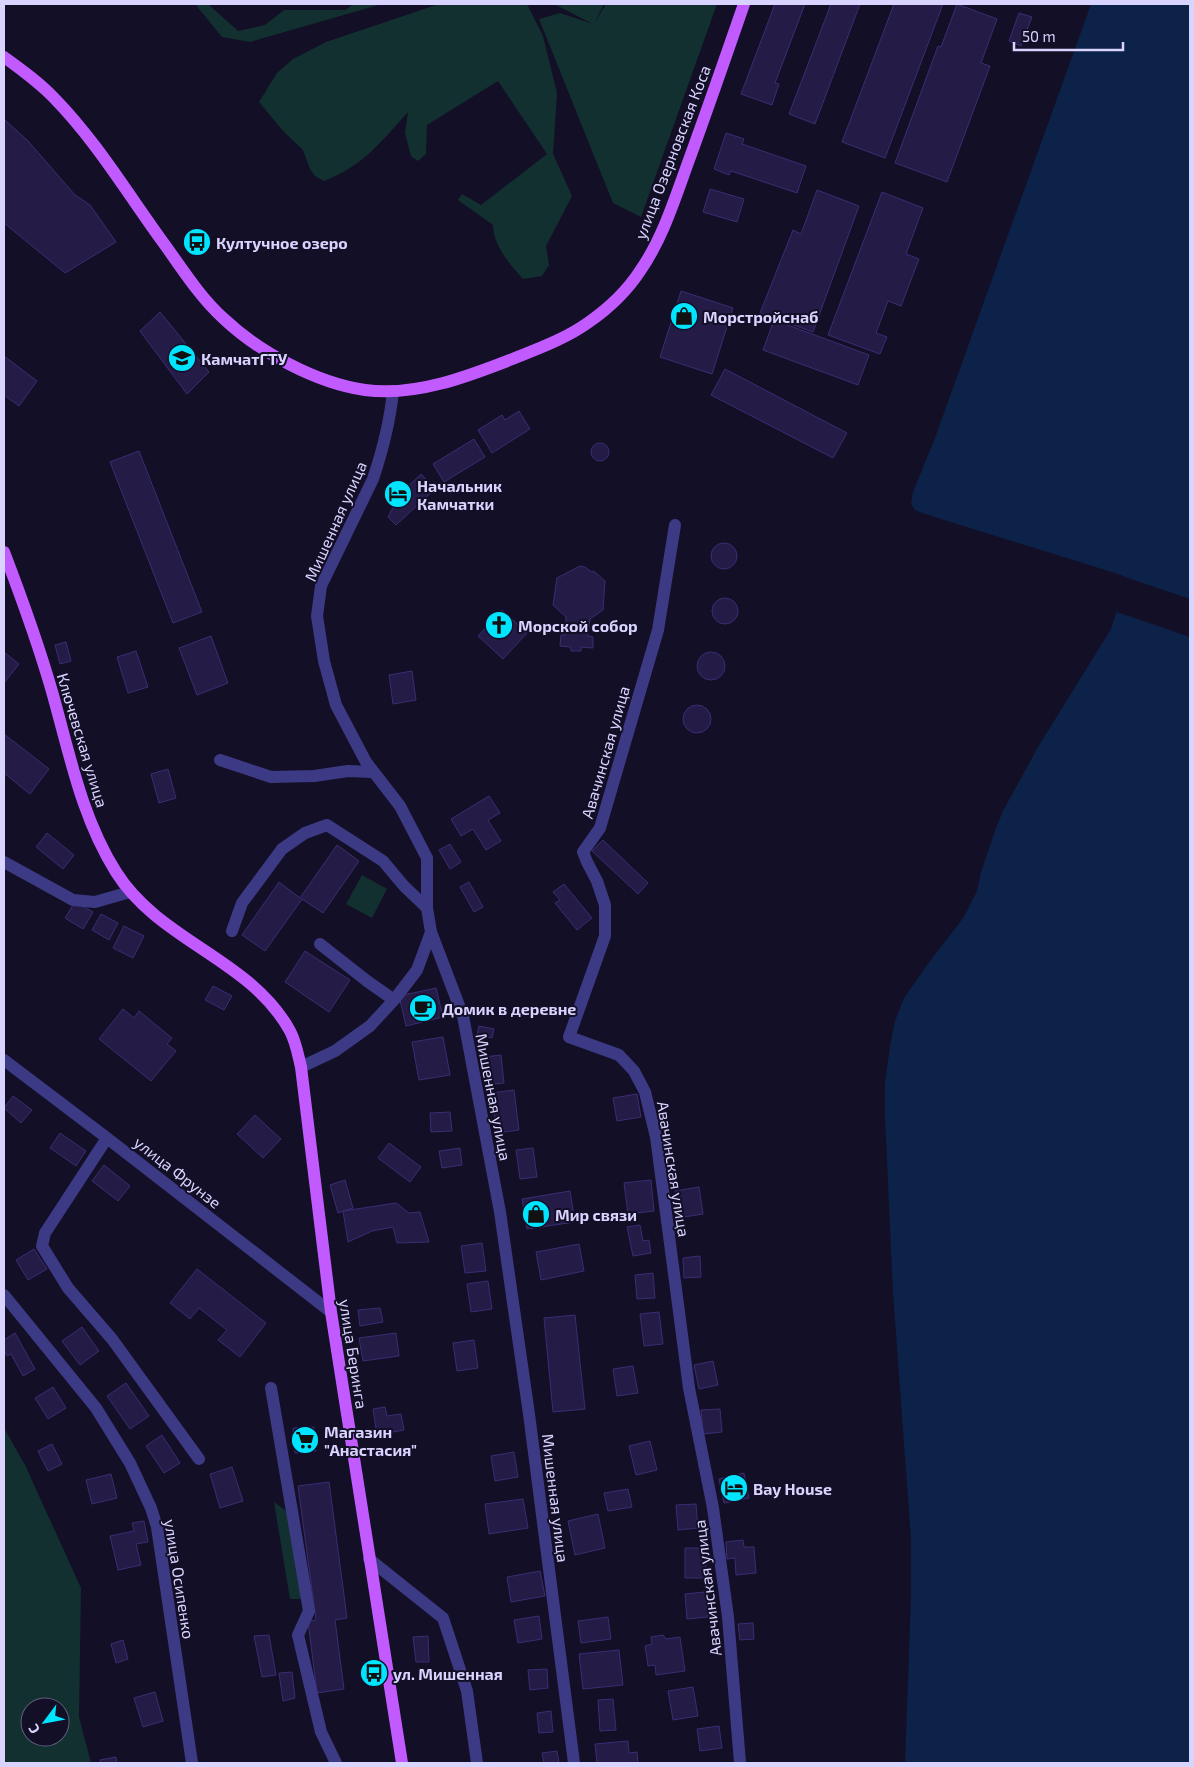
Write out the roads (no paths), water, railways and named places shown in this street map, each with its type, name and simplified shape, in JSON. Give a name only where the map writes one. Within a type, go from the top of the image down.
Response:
[{"type":"main road","name":"улица Озерновская Коса","points":[[4,57],[43,88],[76,123],[195,287],[230,324],[258,345],[307,372],[344,386],[366,390],[393,391],[448,381],[497,365],[552,342],[588,323],[628,288],[647,260],[665,224],[744,4]]},
{"type":"main road","name":"Ключевская улица","points":[[4,552],[36,638],[84,805],[103,849],[130,892],[161,922],[238,974],[267,999],[291,1033],[301,1067]]},
{"type":"main road","name":"улица Беринга","points":[[301,1067],[331,1312],[402,1763]]},
{"type":"street","name":"Мишенная улица","points":[[393,391],[388,430],[382,454],[373,479],[321,586],[317,616],[324,661],[336,705],[372,772],[400,806],[427,858],[427,908],[431,932],[463,1016],[500,1212],[529,1414],[574,1763]]},
{"type":"street","name":"Авачинская улица","points":[[675,525],[658,630],[600,828],[583,852],[597,881],[605,906],[605,936],[569,1037],[619,1055],[634,1071],[645,1092],[656,1138],[689,1388],[714,1508],[728,1617],[740,1763]]},
{"type":"street","points":[[220,760],[271,778],[314,776],[348,771],[372,772]]},
{"type":"street","points":[[232,931],[242,903],[282,849],[305,833],[327,825],[383,862],[427,908]]},
{"type":"street","points":[[4,862],[72,900],[95,902],[130,892]]},
{"type":"street","points":[[301,1067],[334,1051],[370,1026],[394,1000],[417,970],[431,932]]},
{"type":"street","points":[[320,944],[394,1000]]},
{"type":"street","name":"улица Фрунзе","points":[[4,1060],[108,1138],[331,1312]]},
{"type":"street","points":[[108,1138],[45,1232],[42,1246],[68,1288],[112,1338],[199,1459]]},
{"type":"street","name":"улица Осипенко","points":[[4,1296],[96,1408],[130,1463],[151,1508],[156,1527],[192,1763]]},
{"type":"street","points":[[271,1388],[309,1611],[298,1635],[321,1732],[336,1763]]},
{"type":"street","points":[[369,1559],[443,1618],[467,1691],[477,1763]]},
{"type":"water","points":[[1091,4],[1190,4],[1190,1763],[905,1763],[911,1539],[893,1293],[885,1117],[885,1083],[890,1046],[895,1021],[904,998],[964,917],[977,891],[981,872],[1003,811],[1038,747],[1111,629],[1128,578],[922,513],[915,510],[911,504],[913,492],[935,438]]},
{"type":"place","name":"Култучное озеро","points":[[197,242]]},
{"type":"place","name":"Морстройснаб","points":[[684,316]]},
{"type":"place","name":"КамчатГТУ","points":[[182,358]]},
{"type":"place","name":"Начальник Камчатки","points":[[398,494]]},
{"type":"place","name":"Морской собор","points":[[499,625]]},
{"type":"place","name":"Домик в деревне","points":[[423,1008]]},
{"type":"place","name":"Мир связи","points":[[536,1214]]},
{"type":"place","name":"Магазин \"Анастасия\"","points":[[305,1440]]},
{"type":"place","name":"Bay House","points":[[734,1488]]},
{"type":"place","name":"ул. Мишенная","points":[[374,1673]]}]
